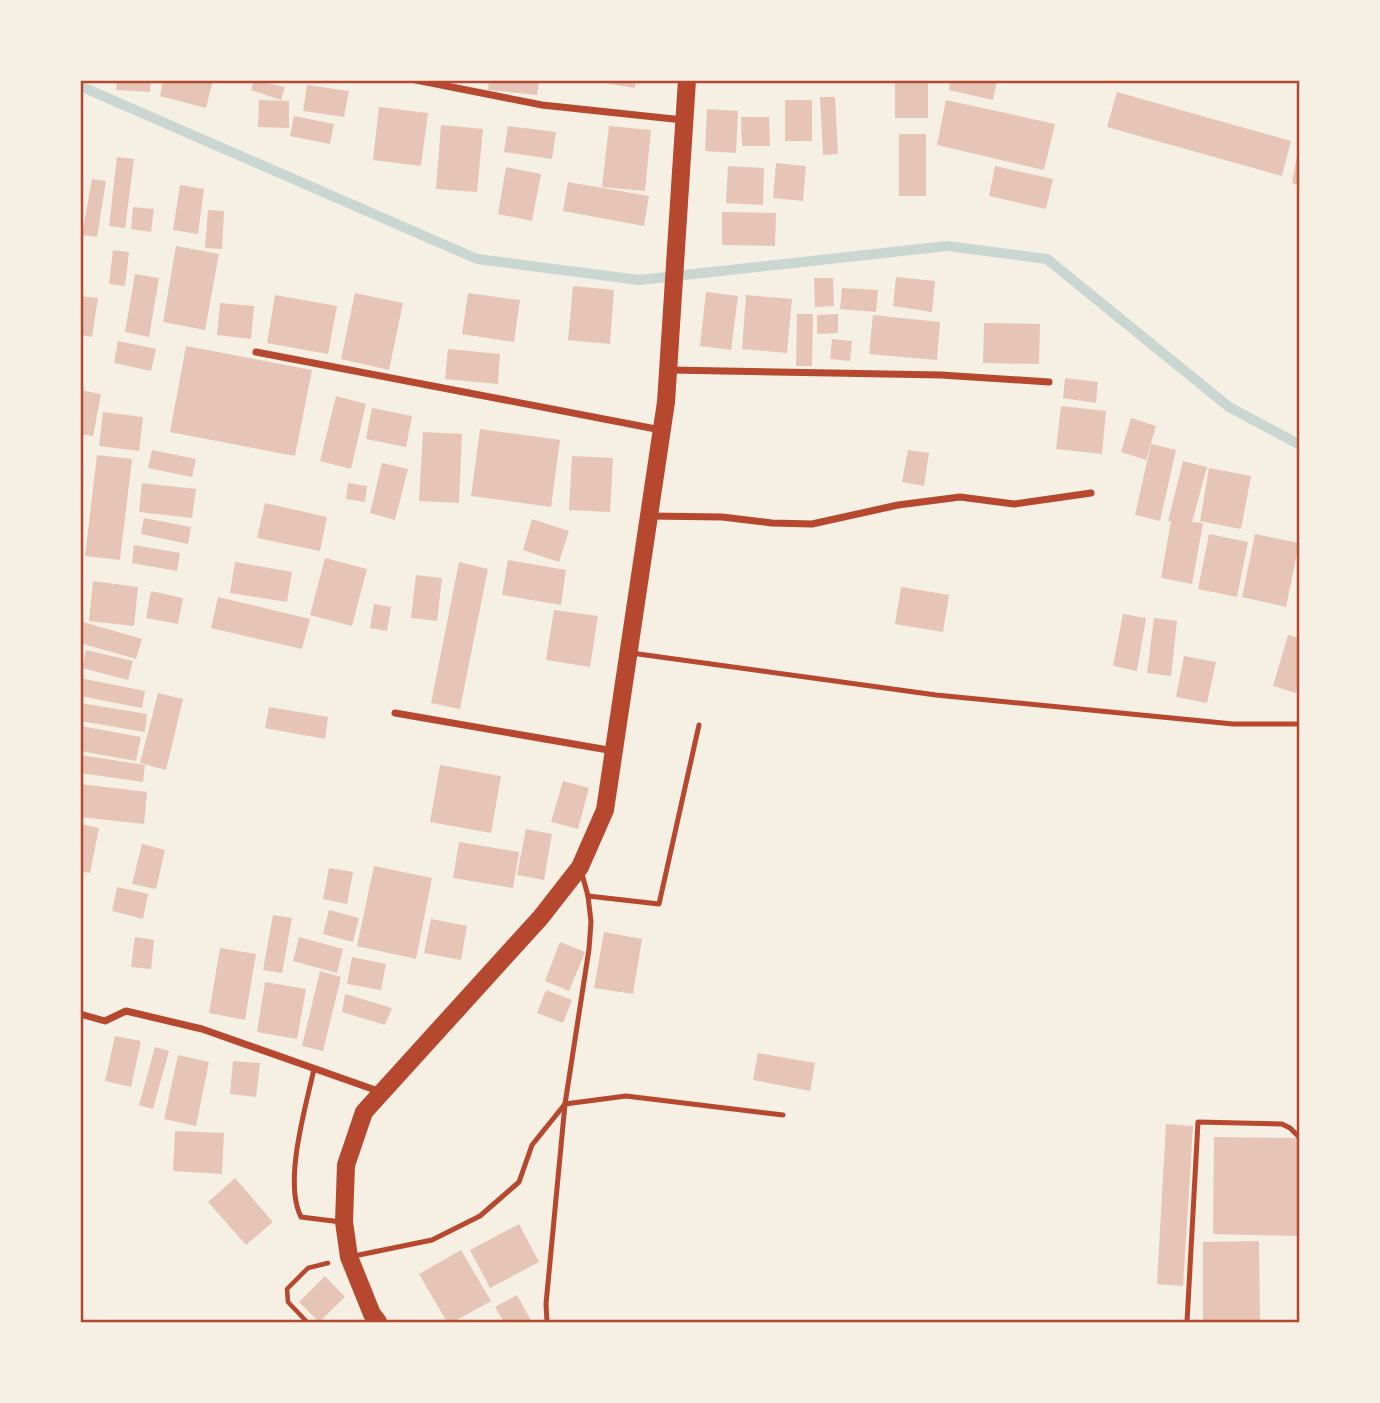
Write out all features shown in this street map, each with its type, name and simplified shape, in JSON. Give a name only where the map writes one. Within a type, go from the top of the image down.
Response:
[{"type":"main road","points":[[378,1322],[372,1314],[349,1257],[344,1223],[346,1166],[364,1112],[438,1028],[505,958],[580,867],[605,810],[650,516],[669,370],[687,80]]},
{"type":"street","points":[[416,80],[542,105],[683,120]]},
{"type":"street","points":[[256,352],[662,430]]},
{"type":"street","points":[[669,370],[941,375],[1049,382]]},
{"type":"street","points":[[650,516],[722,517],[772,523],[812,524],[898,505],[961,497],[1014,504],[1091,493]]},
{"type":"street","points":[[395,713],[615,751]]},
{"type":"street","points":[[80,1014],[105,1021],[122,1012],[137,1012],[202,1029],[381,1093]]},
{"type":"lane","points":[[629,653],[936,695],[1233,724],[1300,724]]},
{"type":"lane","points":[[588,896],[659,904],[699,725]]},
{"type":"lane","points":[[547,1322],[546,1304],[565,1104],[591,922],[588,896],[580,867]]},
{"type":"lane","points":[[314,1069],[296,1150],[295,1206],[301,1217],[344,1223]]},
{"type":"lane","points":[[349,1257],[432,1240],[480,1216],[519,1182],[532,1145],[565,1104],[626,1096],[783,1115]]},
{"type":"lane","points":[[1187,1322],[1198,1122],[1282,1124],[1300,1138]]},
{"type":"path","points":[[307,1322],[288,1302],[287,1289],[309,1268],[349,1257]]},
{"type":"building","points":[[117,80],[151,80],[150,92],[116,90]]},
{"type":"building","points":[[163,80],[213,80],[206,108],[160,96]]},
{"type":"building","points":[[254,80],[285,87],[281,100],[251,90]]},
{"type":"building","points":[[489,80],[539,80],[537,95],[488,90]]},
{"type":"building","points":[[587,80],[636,80],[635,88]]},
{"type":"building","points":[[895,80],[928,80],[928,118],[895,118]]},
{"type":"building","points":[[950,80],[997,80],[993,100],[949,90]]},
{"type":"building","points":[[307,85],[349,91],[344,117],[303,111]]},
{"type":"building","points":[[1117,92],[1291,141],[1282,176],[1107,127]]},
{"type":"building","points":[[820,97],[835,97],[838,154],[823,155]]},
{"type":"building","points":[[259,100],[289,101],[289,128],[258,127]]},
{"type":"building","points":[[785,100],[812,100],[812,141],[785,141]]},
{"type":"building","points":[[946,100],[1055,124],[1044,170],[937,145]]},
{"type":"building","points":[[379,107],[428,113],[421,166],[373,160]]},
{"type":"building","points":[[707,109],[738,111],[736,153],[705,151]]},
{"type":"building","points":[[294,116],[334,124],[330,144],[290,136]]},
{"type":"building","points":[[741,117],[769,117],[770,146],[742,146]]},
{"type":"building","points":[[441,125],[483,129],[477,192],[436,189]]},
{"type":"building","points":[[508,126],[556,132],[552,159],[504,152]]},
{"type":"building","points":[[609,126],[651,130],[645,191],[602,187]]},
{"type":"building","points":[[899,134],[926,134],[926,196],[899,196]]},
{"type":"building","points":[[1299,151],[1299,185],[1292,183]]},
{"type":"building","points":[[117,157],[134,159],[125,228],[109,226]]},
{"type":"building","points":[[776,163],[806,166],[803,201],[773,198]]},
{"type":"building","points":[[728,166],[764,168],[763,205],[726,203]]},
{"type":"building","points":[[995,166],[1053,179],[1046,209],[989,196]]},
{"type":"building","points":[[506,167],[541,174],[532,221],[498,214]]},
{"type":"building","points":[[92,179],[106,181],[97,237],[82,235]]},
{"type":"building","points":[[568,182],[649,196],[644,226],[563,211]]},
{"type":"building","points":[[180,185],[204,189],[198,234],[173,230]]},
{"type":"building","points":[[133,207],[154,209],[151,232],[131,229]]},
{"type":"building","points":[[208,210],[224,211],[222,249],[205,248]]},
{"type":"building","points":[[722,212],[776,213],[775,246],[722,245]]},
{"type":"building","points":[[176,246],[219,254],[205,330],[163,322]]},
{"type":"building","points":[[113,250],[129,252],[125,286],[109,284]]},
{"type":"building","points":[[135,274],[159,278],[149,337],[125,332]]},
{"type":"building","points":[[896,277],[935,281],[932,312],[893,306]]},
{"type":"building","points":[[814,278],[833,278],[834,306],[815,307]]},
{"type":"building","points":[[573,286],[614,290],[610,344],[568,340]]},
{"type":"building","points":[[842,288],[878,290],[876,312],[840,309]]},
{"type":"building","points":[[706,292],[738,296],[731,350],[700,346]]},
{"type":"building","points":[[355,293],[403,303],[389,370],[341,359]]},
{"type":"building","points":[[468,293],[520,300],[514,342],[462,334]]},
{"type":"building","points":[[275,295],[337,306],[328,354],[267,343]]},
{"type":"building","points":[[746,295],[792,299],[787,353],[742,349]]},
{"type":"building","points":[[80,296],[98,298],[92,337],[80,335]]},
{"type":"building","points":[[220,303],[254,306],[251,339],[217,335]]},
{"type":"building","points":[[797,314],[813,314],[812,366],[796,366]]},
{"type":"building","points":[[838,314],[838,333],[817,334],[817,315]]},
{"type":"building","points":[[873,315],[940,322],[937,360],[869,354]]},
{"type":"building","points":[[984,323],[1040,324],[1039,364],[983,363]]},
{"type":"building","points":[[832,339],[852,341],[850,361],[830,359]]},
{"type":"building","points":[[118,341],[156,349],[151,371],[114,363]]},
{"type":"building","points":[[186,346],[312,370],[295,456],[170,432]]},
{"type":"building","points":[[448,349],[500,354],[498,384],[445,379]]},
{"type":"building","points":[[1065,378],[1098,382],[1096,403],[1063,398]]},
{"type":"building","points":[[80,390],[101,394],[93,436],[80,434]]},
{"type":"building","points":[[336,396],[366,404],[351,469],[320,461]]},
{"type":"building","points":[[1061,406],[1106,411],[1102,454],[1056,449]]},
{"type":"building","points":[[372,408],[412,416],[406,447],[366,439]]},
{"type":"building","points":[[103,412],[143,417],[139,451],[99,446]]},
{"type":"building","points":[[1131,418],[1156,426],[1146,460],[1121,452]]},
{"type":"building","points":[[480,429],[560,440],[551,507],[471,496]]},
{"type":"building","points":[[423,432],[462,434],[459,503],[419,501]]},
{"type":"building","points":[[1151,444],[1176,450],[1160,521],[1135,515]]},
{"type":"building","points":[[152,450],[196,459],[192,477],[148,468]]},
{"type":"building","points":[[908,450],[929,453],[924,486],[902,482]]},
{"type":"building","points":[[97,455],[132,459],[120,560],[85,556]]},
{"type":"building","points":[[572,456],[613,458],[610,512],[569,510]]},
{"type":"building","points":[[1183,461],[1207,467],[1192,522],[1203,523],[1192,584],[1161,578],[1171,521],[1168,521]]},
{"type":"building","points":[[382,463],[408,469],[395,520],[370,513]]},
{"type":"building","points":[[1209,468],[1251,476],[1241,529],[1200,521]]},
{"type":"building","points":[[142,483],[196,489],[192,518],[139,512]]},
{"type":"building","points":[[348,483],[367,486],[365,502],[346,499]]},
{"type":"building","points":[[265,503],[327,517],[320,551],[257,538]]},
{"type":"building","points":[[144,518],[191,527],[188,544],[141,534]]},
{"type":"building","points":[[532,519],[569,531],[559,562],[523,550]]},
{"type":"building","points":[[1209,534],[1248,542],[1237,597],[1198,589]]},
{"type":"building","points":[[1255,534],[1299,543],[1286,607],[1242,597]]},
{"type":"building","points":[[134,545],[180,553],[177,571],[132,563]]},
{"type":"building","points":[[325,558],[367,569],[352,626],[310,615]]},
{"type":"building","points":[[508,560],[566,570],[561,605],[502,595]]},
{"type":"building","points":[[235,562],[292,572],[287,602],[230,593]]},
{"type":"building","points":[[459,562],[488,569],[460,709],[431,703]]},
{"type":"building","points":[[416,575],[442,578],[437,621],[411,618]]},
{"type":"building","points":[[93,581],[138,587],[134,626],[89,621]]},
{"type":"building","points":[[901,587],[949,595],[943,632],[895,624]]},
{"type":"building","points":[[151,591],[183,598],[178,624],[146,618]]},
{"type":"building","points":[[218,597],[310,619],[302,649],[211,628]]},
{"type":"building","points":[[374,604],[391,607],[387,631],[370,628]]},
{"type":"building","points":[[554,610],[598,616],[590,667],[546,660]]},
{"type":"building","points":[[1123,614],[1146,618],[1137,671],[1113,666]]},
{"type":"building","points":[[1154,618],[1177,621],[1171,676],[1147,673]]},
{"type":"building","points":[[83,622],[142,639],[136,659],[80,643]]},
{"type":"building","points":[[1288,635],[1299,638],[1299,681],[1296,693],[1273,686]]},
{"type":"building","points":[[86,650],[133,661],[128,680],[82,668]]},
{"type":"building","points":[[1184,656],[1216,662],[1207,703],[1176,697]]},
{"type":"building","points":[[80,678],[145,691],[142,708],[80,696]]},
{"type":"building","points":[[158,693],[183,699],[166,770],[140,763]]},
{"type":"building","points":[[80,703],[147,714],[145,732],[80,721]]},
{"type":"building","points":[[269,707],[328,717],[325,739],[265,728]]},
{"type":"building","points":[[80,726],[141,737],[136,761],[80,751]]},
{"type":"building","points":[[80,755],[145,765],[143,782],[80,773]]},
{"type":"building","points":[[440,765],[501,776],[491,833],[430,822]]},
{"type":"building","points":[[563,781],[589,788],[578,829],[551,822]]},
{"type":"building","points":[[80,784],[147,792],[144,824],[80,817]]},
{"type":"building","points":[[80,824],[99,828],[90,873],[80,871]]},
{"type":"building","points":[[526,829],[552,834],[544,880],[517,875]]},
{"type":"building","points":[[459,842],[519,852],[513,888],[453,878]]},
{"type":"building","points":[[142,844],[165,850],[156,889],[132,884]]},
{"type":"building","points":[[374,866],[432,878],[416,959],[357,946]]},
{"type":"building","points":[[329,868],[353,872],[347,904],[323,899]]},
{"type":"building","points":[[117,887],[148,894],[143,919],[112,911]]},
{"type":"building","points":[[329,910],[359,918],[353,942],[323,934]]},
{"type":"building","points":[[273,915],[292,918],[282,973],[263,970]]},
{"type":"building","points":[[431,919],[467,926],[461,960],[424,953]]},
{"type":"building","points":[[604,932],[642,939],[633,994],[594,988]]},
{"type":"building","points":[[135,937],[154,940],[151,969],[131,967]]},
{"type":"building","points":[[299,937],[343,949],[337,973],[293,961]]},
{"type":"building","points":[[560,942],[585,952],[569,991],[545,981]]},
{"type":"building","points":[[220,948],[256,954],[245,1020],[209,1013]]},
{"type":"building","points":[[352,957],[386,964],[381,990],[347,984]]},
{"type":"building","points":[[320,971],[341,977],[323,1051],[302,1046]]},
{"type":"building","points":[[265,982],[306,989],[297,1039],[257,1032]]},
{"type":"building","points":[[546,990],[572,1000],[563,1023],[537,1013]]},
{"type":"building","points":[[345,994],[392,1008],[385,1025],[342,1012]]},
{"type":"building","points":[[115,1036],[141,1041],[131,1087],[105,1081]]},
{"type":"building","points":[[155,1047],[169,1051],[153,1109],[139,1105]]},
{"type":"building","points":[[758,1053],[815,1063],[810,1091],[753,1080]]},
{"type":"building","points":[[178,1055],[209,1062],[196,1126],[164,1119]]},
{"type":"building","points":[[233,1061],[260,1063],[256,1097],[230,1094]]},
{"type":"building","points":[[1166,1124],[1193,1126],[1183,1286],[1157,1284]]},
{"type":"building","points":[[175,1131],[224,1133],[222,1174],[173,1171]]},
{"type":"building","points":[[1214,1137],[1299,1138],[1297,1236],[1213,1234]]},
{"type":"building","points":[[235,1178],[273,1222],[246,1245],[208,1202]]},
{"type":"building","points":[[519,1224],[539,1262],[490,1288],[470,1250]]},
{"type":"building","points":[[1259,1241],[1260,1322],[1203,1322],[1203,1242]]},
{"type":"building","points":[[461,1250],[491,1301],[453,1322],[447,1322],[419,1274]]},
{"type":"building","points":[[325,1276],[345,1297],[319,1322],[299,1302]]},
{"type":"building","points":[[517,1295],[532,1322],[504,1322],[495,1307]]},
{"type":"waterway","points":[[80,86],[477,259],[639,280],[947,246],[1047,259],[1229,407],[1300,445]]}]
